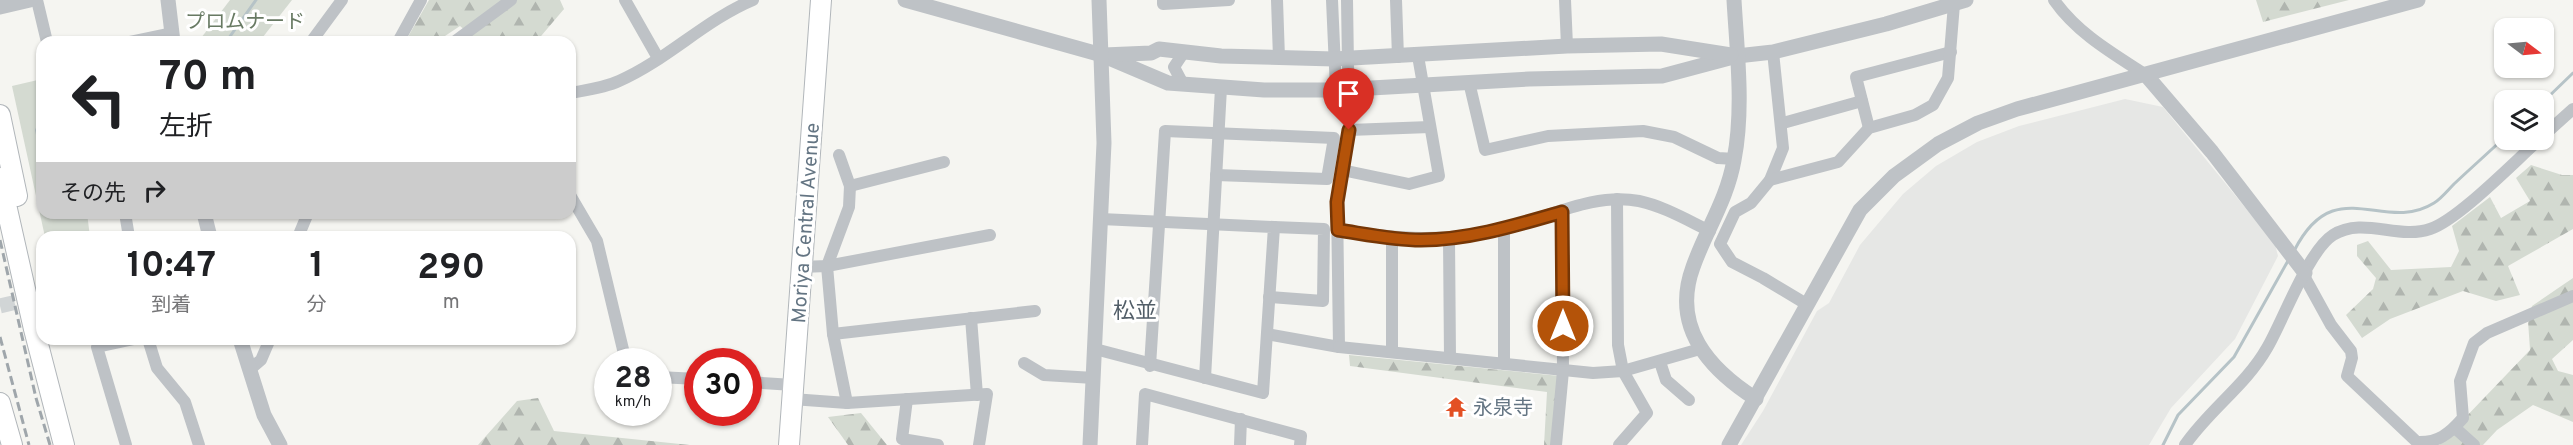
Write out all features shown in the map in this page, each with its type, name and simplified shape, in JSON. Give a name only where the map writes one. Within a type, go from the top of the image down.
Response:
[{"type":"main road","name":"Moriya Central Avenue","points":[[789,445],[821,0]]},
{"type":"main road","points":[[0,115],[36,302],[34,329]]},
{"type":"main road","points":[[0,178],[36,337]]},
{"type":"main road","points":[[38,345],[64,445]]},
{"type":"main road","points":[[1,409],[12,445]]},
{"type":"street","points":[[0,7],[30,0]]},
{"type":"street","points":[[37,0],[46,36]]},
{"type":"street","points":[[168,0],[173,36]]},
{"type":"street","points":[[315,36],[342,0]]},
{"type":"street","points":[[401,36],[422,0]]},
{"type":"street","points":[[462,36],[511,0]]},
{"type":"street","points":[[625,0],[658,58]]},
{"type":"street","points":[[576,92],[619,81],[735,8],[753,0]]},
{"type":"street","points":[[905,0],[1102,55],[1168,83],[1221,88],[1343,90],[1469,82],[1662,76],[1737,56],[1773,52],[1960,2],[1950,52],[1948,78],[1933,105],[1915,115],[1869,128],[1838,162],[1770,180]]},
{"type":"street","points":[[1090,445],[1104,142],[1099,0]]},
{"type":"street","points":[[1163,0],[1163,4],[1229,0]]},
{"type":"street","points":[[1277,0],[1279,58]]},
{"type":"street","points":[[1332,0],[1342,59]]},
{"type":"street","points":[[1340,347],[1337,202],[1349,130],[1343,90],[1342,59],[1347,0]]},
{"type":"street","points":[[1396,0],[1398,57]]},
{"type":"street","points":[[1565,0],[1568,46]]},
{"type":"street","points":[[1734,0],[1739,114],[1735,159],[1720,209],[1693,267],[1687,289],[1687,310],[1700,349],[1710,363],[1731,382],[1756,399]]},
{"type":"street","points":[[2054,0],[2067,19],[2146,75],[2212,152],[2298,265],[2331,325],[2351,351],[2352,358],[2347,376],[2417,442],[2432,443],[2455,428],[2463,418],[2460,381],[2474,343],[2487,333],[2573,296]]},
{"type":"street","points":[[1730,445],[1860,210],[1894,176],[1938,144],[1978,123],[2017,109],[2418,0]]},
{"type":"street","points":[[1102,55],[1150,53],[1159,49],[1279,58],[1342,59],[1568,46],[1661,44],[1737,56]]},
{"type":"street","points":[[1183,84],[1174,67],[1184,52]]},
{"type":"street","points":[[1773,52],[1784,148],[1770,180],[1751,203],[1735,212],[1720,244],[1732,262],[1808,306]]},
{"type":"street","points":[[1869,128],[1856,77],[1950,52]]},
{"type":"street","points":[[1342,170],[1409,184],[1439,176],[1418,56]]},
{"type":"street","points":[[1469,82],[1485,150],[1548,135],[1643,131],[1674,137],[1718,158],[1735,159]]},
{"type":"street","points":[[1205,378],[1221,88]]},
{"type":"street","points":[[1782,123],[1862,101]]},
{"type":"street","points":[[2554,126],[2573,109]]},
{"type":"street","points":[[1349,130],[1430,127]]},
{"type":"street","points":[[1150,366],[1166,131],[1334,138],[1327,179],[1216,175]]},
{"type":"street","points":[[2185,445],[2256,365],[2298,265],[2331,237],[2347,228],[2364,227],[2401,233],[2432,228],[2452,217],[2528,150]]},
{"type":"street","points":[[839,155],[850,186],[849,207],[827,266],[833,334],[847,403]]},
{"type":"street","points":[[850,186],[944,162]]},
{"type":"street","points":[[1338,230],[1392,238],[1449,238],[1504,228],[1598,201],[1617,199],[1638,201],[1658,207],[1710,231]]},
{"type":"street","points":[[1617,199],[1618,345],[1623,371],[1647,413],[1620,445]]},
{"type":"street","points":[[576,205],[597,241],[623,348]]},
{"type":"street","points":[[1556,445],[1563,371],[1562,212]]},
{"type":"street","points":[[1101,219],[1324,229],[1323,301],[1269,297]]},
{"type":"street","points":[[1095,349],[1150,366],[1263,393],[1274,227]]},
{"type":"street","points":[[1504,228],[1504,364]]},
{"type":"street","points":[[801,267],[827,266],[990,235]]},
{"type":"street","points":[[1392,238],[1392,352]]},
{"type":"street","points":[[1449,238],[1450,358]]},
{"type":"street","points":[[833,334],[1035,311]]},
{"type":"street","points":[[971,318],[977,395]]},
{"type":"street","points":[[1267,334],[1340,347],[1563,371],[1623,371],[1700,349]]},
{"type":"street","points":[[106,345],[97,347],[126,445]]},
{"type":"street","points":[[150,345],[157,368],[185,402],[199,445]]},
{"type":"street","points":[[242,345],[264,414],[279,445]]},
{"type":"street","points":[[249,370],[261,360],[267,345]]},
{"type":"street","points":[[1660,362],[1666,380],[1689,400]]},
{"type":"street","points":[[1023,363],[1044,375],[1094,378]]},
{"type":"street","points":[[762,385],[847,403],[987,394],[979,445]]},
{"type":"street","points":[[1142,445],[1145,394],[1301,436],[1300,445]]},
{"type":"street","points":[[907,399],[902,439],[938,445]]},
{"type":"street","points":[[1240,445],[1241,419]]},
{"type":"street","points":[[2455,428],[2474,445]]},
{"type":"shaded area","points":[[2125,99],[2163,107],[2275,244],[2278,256],[2235,339],[2171,408],[2149,445],[1741,445],[1763,411],[1817,311],[1829,303],[1860,245],[1903,194],[1936,166],[1977,142],[2019,126]]},
{"type":"green space","name":"プロムナード","points":[[230,0],[292,0],[264,36],[203,36]]},
{"type":"green space","points":[[429,0],[560,0],[564,9],[541,36],[471,36],[460,26],[445,36],[408,36]]},
{"type":"green space","points":[[2256,0],[2349,0],[2263,22]]},
{"type":"green space","points":[[36,80],[36,196],[12,86]]},
{"type":"green space","points":[[2531,165],[2562,175],[2573,175],[2573,229],[2508,266],[2520,295],[2496,301],[2463,291],[2390,319],[2362,338],[2346,315],[2373,289],[2376,278],[2357,256],[2357,245],[2368,241],[2391,270],[2451,267],[2459,251],[2452,226],[2490,197],[2501,218],[2530,201],[2516,178]]},
{"type":"green space","points":[[41,219],[88,219],[89,231],[44,231]]},
{"type":"green space","points":[[2573,278],[2573,340],[2552,359],[2558,371],[2573,375],[2573,422],[2533,405],[2497,430],[2483,445],[2439,445],[2530,350],[2528,321],[2532,306]]},
{"type":"green space","points":[[1349,355],[1560,376],[1553,445],[1544,445],[1547,392],[1350,366]]},
{"type":"green space","points":[[538,398],[554,431],[690,445],[478,445],[517,401]]},
{"type":"green space","points":[[861,413],[887,445],[848,445],[828,417]]},
{"type":"waterway","points":[[230,36],[256,0]]},
{"type":"waterway","points":[[2554,91],[2573,73]]},
{"type":"waterway","points":[[2294,251],[2310,227],[2326,214],[2343,209],[2396,213],[2415,211],[2434,203],[2494,147]]},
{"type":"waterway","points":[[2163,445],[2178,415],[2234,357],[2289,259]]},
{"type":"tunnel","points":[[0,306],[36,297]]},
{"type":"railway","points":[[0,240],[36,398],[50,445]]},
{"type":"railway","points":[[0,337],[29,445]]},
{"type":"place","name":"永泉寺","points":[[1456,407]]},
{"type":"district","name":"松並","points":[[1135,310]]},
{"type":"route","points":[[1349,130],[1337,202],[1338,230],[1392,238],[1420,240],[1449,238],[1504,228],[1562,212],[1563,326]]}]
